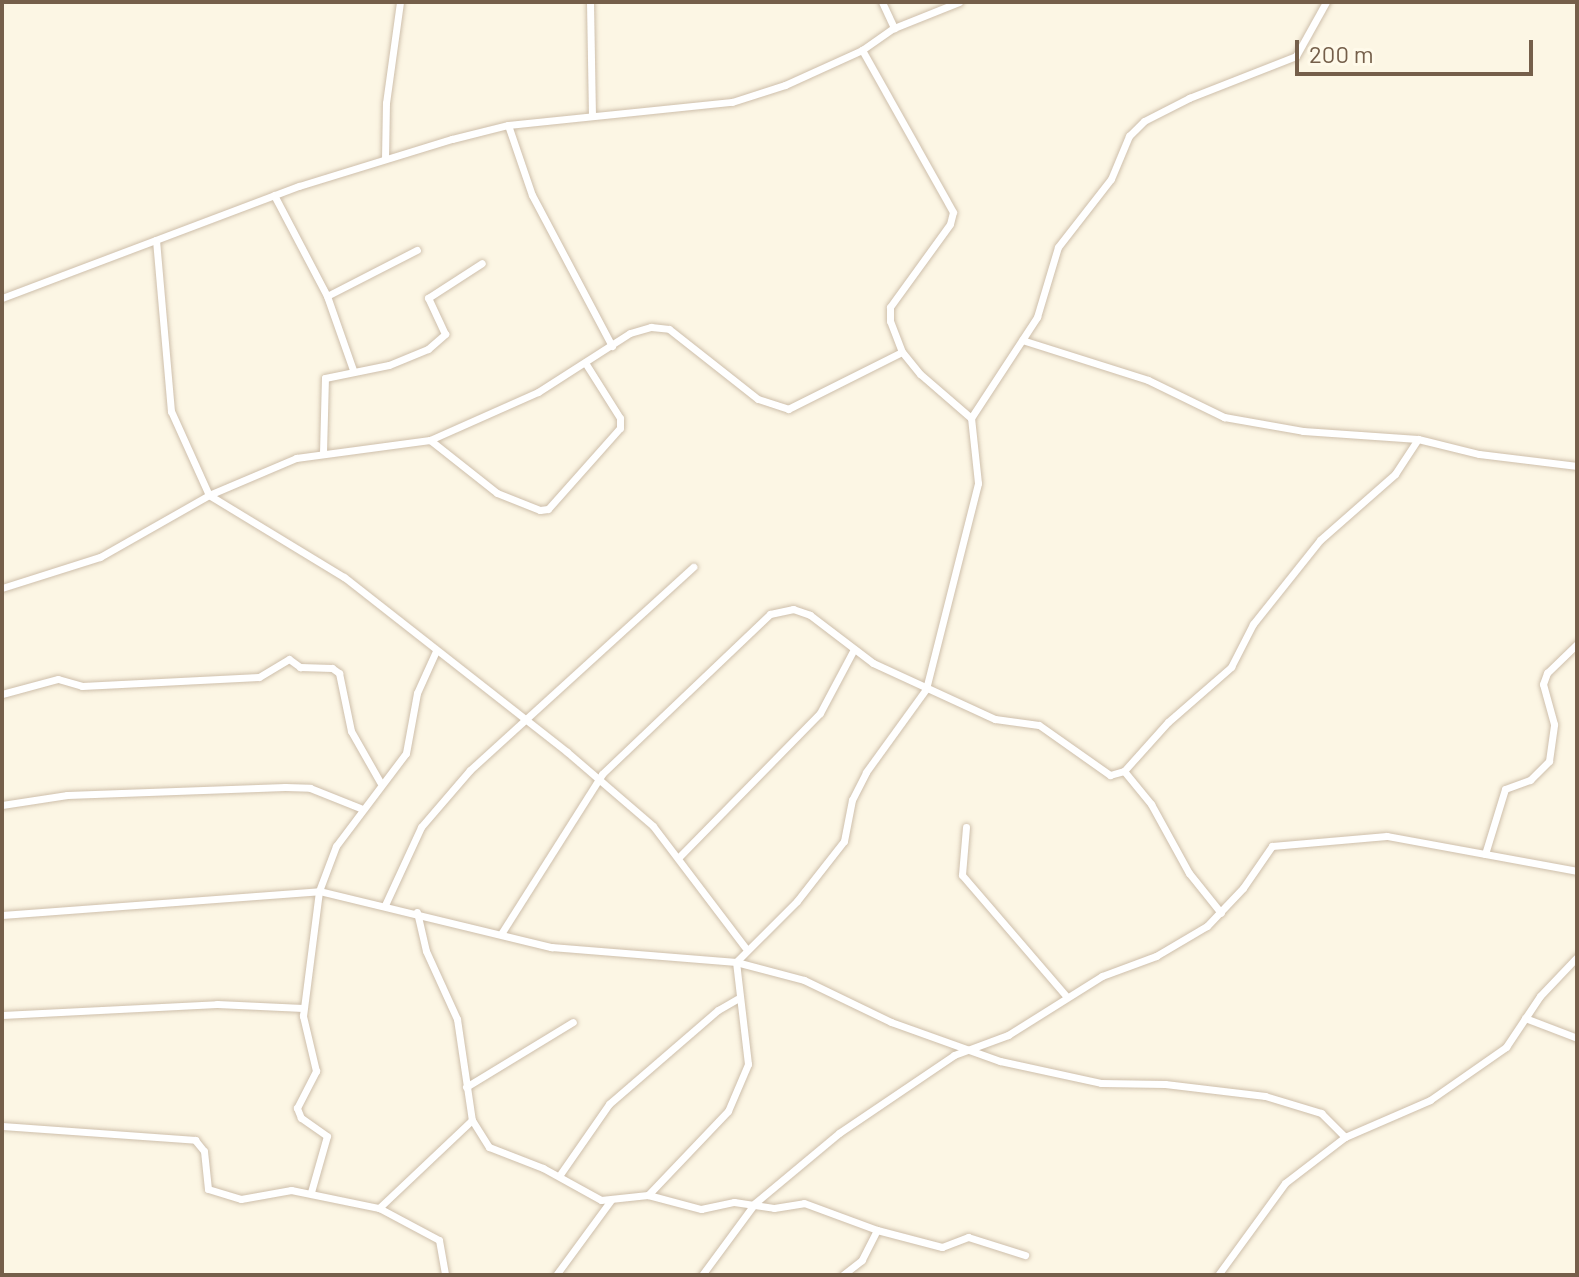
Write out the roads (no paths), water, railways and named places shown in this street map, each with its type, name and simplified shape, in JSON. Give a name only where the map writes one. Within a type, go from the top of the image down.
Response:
[{"type":"street","points":[[385,159],[386,103],[400,2]]},
{"type":"street","points":[[590,2],[592,115]]},
{"type":"street","points":[[882,2],[894,28]]},
{"type":"street","points":[[2,298],[274,195],[385,159],[508,125],[732,102],[785,85],[862,50],[894,28],[959,2]]},
{"type":"street","points":[[648,1195],[695,1150],[737,1092],[750,1050],[737,999],[736,962],[745,947],[823,873],[844,841],[852,800],[866,772],[926,689],[978,483],[971,418],[1037,317],[1058,247],[1111,179],[1129,136],[1144,121],[1189,98],[1296,56],[1326,2]]},
{"type":"street","points":[[862,50],[953,212],[950,224],[890,307],[902,352],[971,418]]},
{"type":"street","points":[[508,125],[532,195],[612,346]]},
{"type":"street","points":[[274,195],[327,296],[353,370]]},
{"type":"street","points":[[156,240],[171,411],[209,495],[344,577],[524,718],[596,782],[653,826],[680,856],[745,947]]},
{"type":"street","points":[[327,296],[417,250]]},
{"type":"street","points":[[323,453],[325,378],[389,365],[428,349],[445,334],[428,298],[482,263]]},
{"type":"street","points":[[2,588],[100,557],[209,495],[296,458],[430,440],[538,392],[630,333],[669,329],[758,399],[788,409],[902,352]]},
{"type":"street","points":[[1022,340],[1148,380],[1224,417],[1303,431],[1418,439],[1479,454],[1577,466]]},
{"type":"street","points":[[430,440],[497,493],[540,510],[548,509],[620,428],[620,418],[586,364]]},
{"type":"street","points":[[501,934],[596,782],[770,614],[793,609],[810,615],[854,649],[926,689],[995,719],[1039,725],[1102,773],[1124,771],[1168,722],[1231,667],[1253,624],[1320,540],[1395,474],[1418,439]]},
{"type":"street","points":[[385,905],[421,827],[524,718],[693,567]]},
{"type":"street","points":[[1485,854],[1505,789],[1530,780],[1549,761],[1554,724],[1543,684],[1547,673],[1577,644]]},
{"type":"street","points":[[680,856],[820,713],[854,649]]},
{"type":"street","points":[[311,1192],[327,1136],[297,1114],[316,1071],[303,1028],[303,1008],[319,891],[336,846],[360,808],[406,753],[417,693],[436,651]]},
{"type":"street","points":[[2,694],[58,679],[82,686],[259,677],[289,659],[300,667],[332,668],[339,673],[351,731],[380,782]]},
{"type":"street","points":[[1124,771],[1151,804],[1189,873],[1221,913]]},
{"type":"street","points":[[2,805],[67,795],[285,787],[310,788],[360,808]]},
{"type":"street","points":[[966,827],[962,875],[1067,997]]},
{"type":"street","points":[[702,1275],[755,1203],[839,1133],[965,1049],[1008,1035],[1067,997],[1156,956],[1221,913],[1265,854],[1283,842],[1387,836],[1577,871]]},
{"type":"street","points":[[2,915],[319,891],[417,912],[551,947],[736,962],[804,980],[965,1049],[1101,1083],[1165,1084],[1265,1096],[1321,1113],[1345,1137]]},
{"type":"street","points":[[417,912],[426,951],[457,1019],[472,1120],[495,1152],[559,1176],[591,1196],[611,1200],[648,1195],[701,1209],[755,1203],[784,1208],[804,1203],[877,1230],[942,1247],[968,1237],[1025,1255]]},
{"type":"street","points":[[1218,1275],[1285,1183],[1345,1137],[1444,1090],[1506,1047],[1525,1018],[1577,957]]},
{"type":"street","points":[[559,1176],[609,1104],[718,1010],[737,999]]},
{"type":"street","points":[[2,1015],[217,1004],[303,1008]]},
{"type":"street","points":[[1525,1018],[1577,1038]]},
{"type":"street","points":[[466,1087],[573,1022]]},
{"type":"street","points":[[379,1208],[472,1120]]},
{"type":"street","points":[[2,1126],[195,1140],[204,1151],[206,1185],[214,1192],[241,1199],[284,1191],[311,1192],[379,1208],[433,1234],[442,1249],[445,1275]]},
{"type":"street","points":[[556,1275],[611,1200]]},
{"type":"street","points":[[845,1274],[871,1247],[877,1230]]}]
